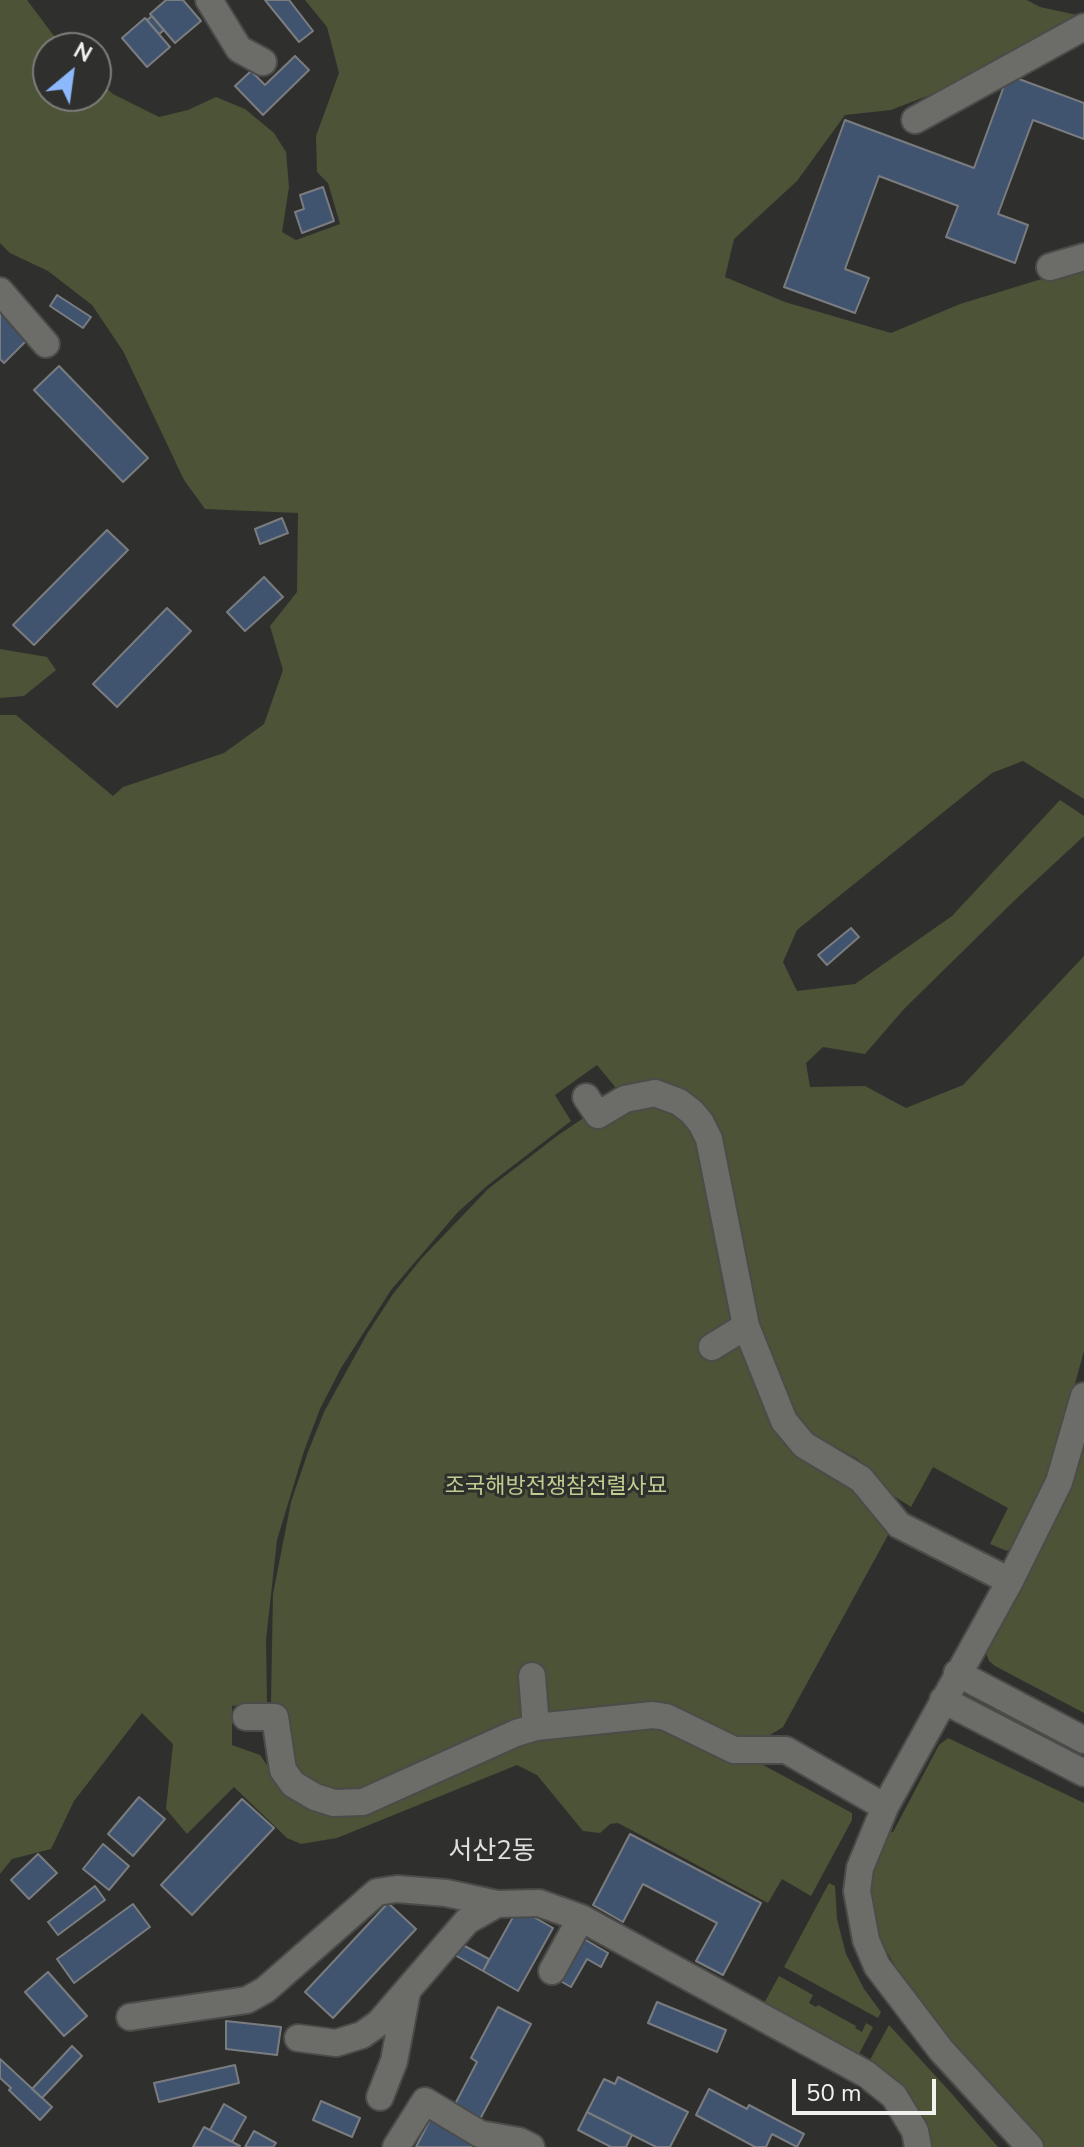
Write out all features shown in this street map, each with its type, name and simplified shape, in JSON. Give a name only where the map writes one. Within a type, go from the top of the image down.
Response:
[{"type":"street","points":[[209,0],[239,49],[263,62]]},
{"type":"street","points":[[915,120],[1084,27]]},
{"type":"street","points":[[1050,267],[1084,257]]},
{"type":"street","points":[[0,291],[46,344]]},
{"type":"street","points":[[586,1097],[598,1115],[625,1099],[655,1093],[679,1102],[701,1123],[709,1139],[746,1326],[784,1421],[804,1445],[861,1479],[899,1525],[1010,1581]]},
{"type":"street","points":[[712,1347],[746,1326]]},
{"type":"street","points":[[1030,2147],[932,2038],[877,1966],[860,1916],[857,1891],[860,1868],[885,1807],[1010,1581],[1059,1482],[1084,1396]]},
{"type":"street","points":[[957,1673],[1084,1740]]},
{"type":"street","points":[[532,1676],[536,1727]]},
{"type":"street","points":[[943,1700],[1084,1773]]},
{"type":"street","points":[[246,1717],[275,1717],[283,1770],[293,1784],[315,1797],[334,1803],[350,1804],[379,1795],[516,1733],[536,1727],[653,1715],[666,1717],[734,1750],[786,1750],[885,1807]]},
{"type":"street","points":[[130,2017],[247,2000],[265,1990],[377,1892],[397,1889],[446,1893],[497,1904],[539,1903],[581,1918],[866,2074],[894,2096],[915,2131],[918,2147]]},
{"type":"street","points":[[298,2038],[336,2043],[362,2035],[379,2023],[467,1921],[497,1904]]},
{"type":"street","points":[[552,1971],[581,1918]]},
{"type":"street","points":[[380,2097],[394,2061],[407,1992]]},
{"type":"street","points":[[396,2147],[425,2101],[480,2134],[519,2141],[531,2147]]},
{"type":"green space","points":[[0,0],[27,0],[51,32],[32,32],[32,112],[112,112],[112,93],[159,117],[188,110],[216,97],[245,109],[274,133],[286,152],[289,187],[282,232],[296,240],[340,224],[328,183],[317,172],[316,136],[339,73],[327,27],[305,0],[1027,0],[1040,7],[1077,15],[1068,26],[961,83],[891,110],[845,115],[797,181],[734,239],[725,277],[785,302],[891,333],[960,304],[1084,266],[1084,799],[1023,761],[992,773],[797,930],[783,962],[797,991],[855,984],[952,916],[1060,800],[1084,816],[1084,836],[904,1009],[865,1054],[823,1047],[806,1063],[810,1087],[865,1086],[906,1108],[963,1085],[1084,956],[1084,1351],[1052,1468],[1015,1544],[1007,1551],[990,1544],[1008,1508],[933,1467],[911,1507],[883,1489],[858,1459],[800,1428],[752,1325],[714,1125],[616,1088],[597,1065],[555,1095],[571,1121],[457,1213],[391,1290],[341,1368],[320,1409],[304,1451],[277,1540],[266,1640],[267,1702],[232,1706],[232,1745],[260,1755],[280,1784],[327,1812],[536,1737],[656,1724],[754,1760],[852,1813],[852,1820],[811,1896],[782,1879],[768,1903],[618,1823],[610,1824],[600,1833],[583,1831],[537,1775],[517,1765],[337,1838],[301,1844],[287,1838],[234,1787],[187,1834],[166,1809],[173,1744],[142,1713],[74,1801],[51,1849],[12,1859],[0,1874],[0,715],[16,715],[113,796],[123,787],[224,753],[264,724],[283,670],[270,626],[297,592],[298,513],[205,509],[184,480],[123,351],[92,305],[48,271],[10,253],[0,243]]},
{"type":"green space","points":[[0,649],[47,657],[56,670],[24,696],[0,698]]},
{"type":"green space","name":"조국해방전쟁참전렬사묘","points":[[620,1093],[697,1108],[750,1325],[786,1418],[899,1515],[783,1727],[759,1742],[677,1724],[566,1727],[350,1809],[270,1753],[273,1594],[291,1502],[308,1452],[324,1412],[367,1334],[421,1259],[488,1189]]},
{"type":"green space","points":[[1084,1433],[1084,1713],[995,1666],[986,1652]]},
{"type":"green space","points":[[948,1738],[1084,1803],[1084,2147],[1044,2147],[948,2037],[901,1977],[878,1935],[870,1898],[875,1862],[887,1831],[893,1832],[939,1745]]},
{"type":"green space","points":[[829,1883],[835,1886],[837,1919],[846,1954],[864,1989],[881,2012],[878,2018],[784,1967]]},
{"type":"green space","points":[[779,1976],[813,1995],[809,2003],[818,2005],[862,2032],[866,2023],[873,2027],[857,2058],[762,2007]]},
{"type":"green space","points":[[889,2025],[998,2147],[926,2147],[865,2069]]},
{"type":"building","points":[[166,0],[183,0],[201,21],[175,43],[150,14]]},
{"type":"building","points":[[265,0],[289,0],[313,31],[299,42]]},
{"type":"building","points":[[152,16],[164,30],[159,34],[147,20]]},
{"type":"building","points":[[145,18],[170,47],[147,67],[122,38]]},
{"type":"building","points":[[295,56],[309,70],[263,115],[235,86],[251,71],[265,85]]},
{"type":"building","points":[[1008,75],[1084,103],[1084,139],[1033,120],[998,214],[1028,225],[1015,263],[946,237],[958,206],[879,176],[845,269],[869,278],[855,313],[784,287],[845,120],[974,168]]},
{"type":"building","points":[[323,187],[334,221],[302,233],[295,212],[304,209],[300,195]]},
{"type":"building","points":[[57,295],[91,317],[83,328],[50,306]]},
{"type":"building","points":[[0,308],[29,338],[4,363],[0,359]]},
{"type":"building","points":[[59,366],[148,458],[123,482],[34,390]]},
{"type":"building","points":[[282,518],[288,533],[260,544],[255,529]]},
{"type":"building","points":[[107,530],[128,550],[34,645],[13,625]]},
{"type":"building","points":[[264,577],[283,597],[245,631],[227,612]]},
{"type":"building","points":[[167,608],[191,631],[117,707],[93,684]]},
{"type":"building","points":[[851,928],[859,937],[827,965],[818,955]]},
{"type":"building","points":[[139,1797],[165,1819],[133,1856],[108,1834]]},
{"type":"building","points":[[242,1799],[274,1828],[192,1915],[161,1885]]},
{"type":"building","points":[[630,1834],[761,1903],[723,1975],[696,1961],[717,1923],[643,1884],[623,1922],[593,1905]]},
{"type":"building","points":[[103,1844],[129,1866],[109,1890],[83,1869]]},
{"type":"building","points":[[38,1854],[57,1873],[29,1899],[11,1880]]},
{"type":"building","points":[[95,1886],[105,1900],[58,1935],[48,1922]]},
{"type":"building","points":[[388,1903],[416,1929],[333,2018],[305,1992]]},
{"type":"building","points":[[133,1904],[150,1927],[74,1983],[57,1959]]},
{"type":"building","points":[[518,1908],[553,1928],[518,1991],[483,1971]]},
{"type":"building","points":[[579,1936],[608,1953],[601,1967],[587,1959],[571,1987],[555,1978]]},
{"type":"building","points":[[459,1943],[489,1959],[483,1971],[453,1954]]},
{"type":"building","points":[[48,1972],[87,2016],[64,2036],[25,1992]]},
{"type":"building","points":[[657,2002],[726,2030],[717,2052],[648,2023]]},
{"type":"building","points":[[498,2007],[531,2024],[479,2121],[453,2108],[477,2062],[471,2058]]},
{"type":"building","points":[[226,2021],[281,2027],[277,2055],[226,2049]]},
{"type":"building","points":[[72,2046],[82,2056],[42,2098],[32,2089]]},
{"type":"building","points":[[0,2059],[52,2107],[40,2120],[0,2078]]},
{"type":"building","points":[[235,2065],[239,2083],[159,2102],[154,2083]]},
{"type":"building","points":[[618,2077],[688,2112],[670,2147],[656,2147],[587,2112],[604,2079],[615,2084]]},
{"type":"building","points":[[709,2089],[747,2109],[749,2105],[804,2134],[797,2147],[772,2134],[766,2147],[755,2147],[696,2115]]},
{"type":"building","points":[[321,2101],[360,2118],[352,2137],[313,2120]]},
{"type":"building","points":[[224,2104],[246,2117],[232,2142],[210,2130]]},
{"type":"building","points":[[587,2112],[632,2135],[626,2147],[611,2147],[578,2130]]},
{"type":"building","points":[[431,2118],[486,2147],[416,2147]]},
{"type":"building","points":[[204,2127],[240,2146],[193,2147]]},
{"type":"building","points":[[254,2131],[276,2143],[273,2147],[245,2147]]},
{"type":"district","name":"서산2동","points":[[492,1853]]}]
